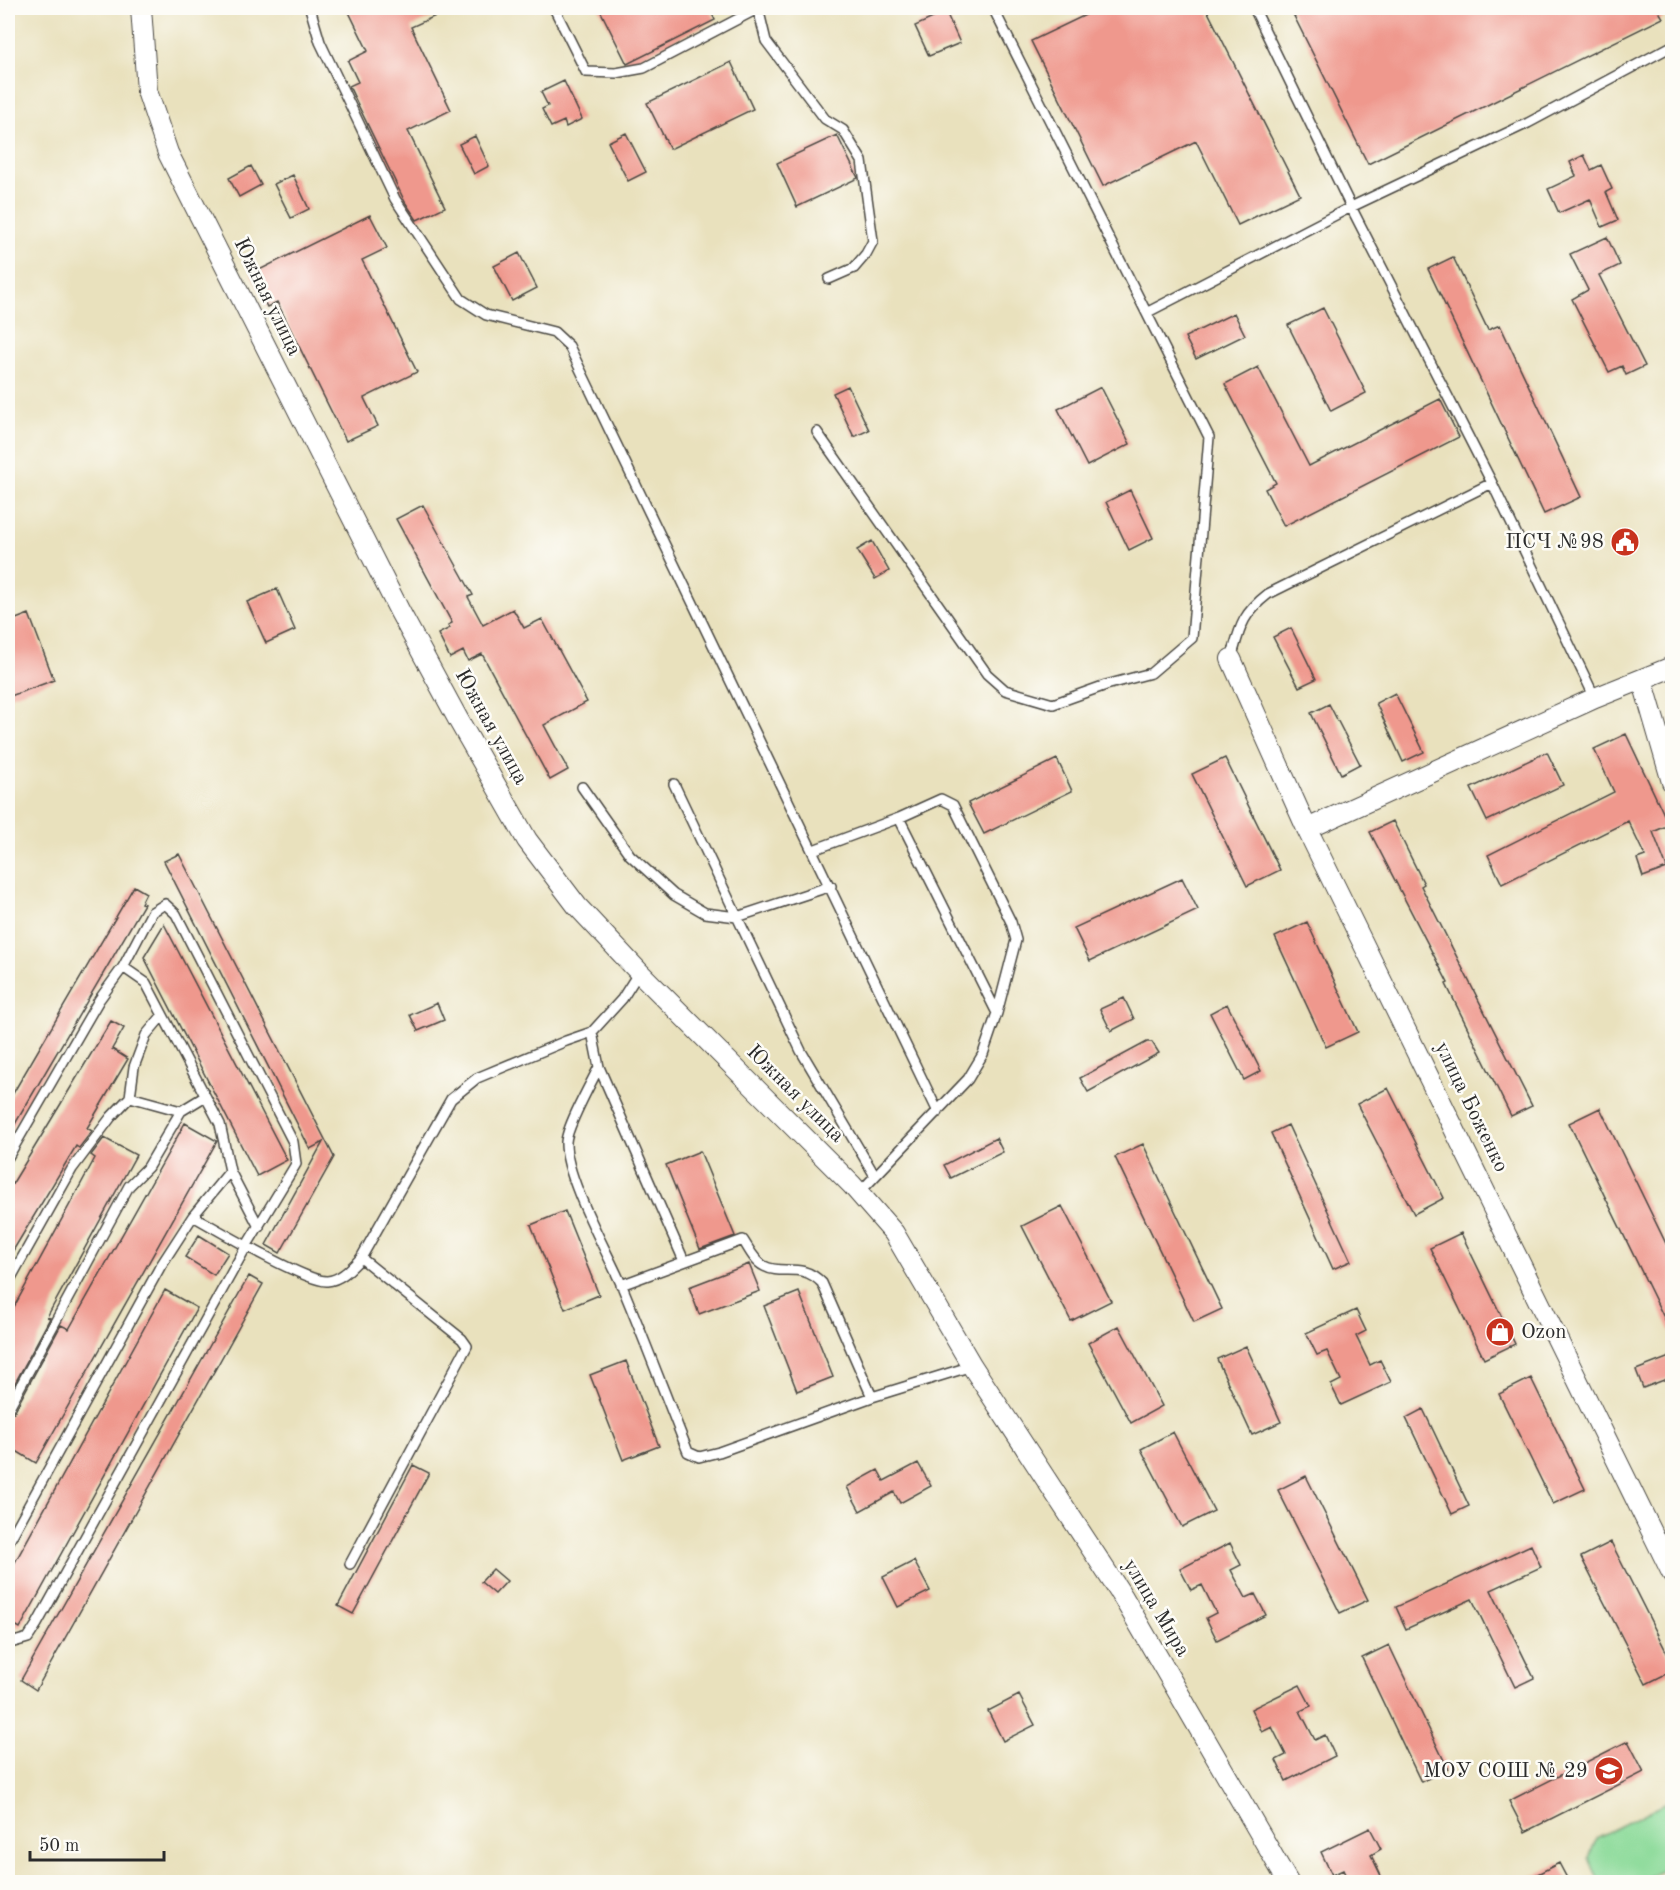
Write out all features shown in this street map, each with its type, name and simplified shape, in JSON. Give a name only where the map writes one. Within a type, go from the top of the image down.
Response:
[{"type":"street","name":"Южная улица","points":[[141,8],[147,91],[168,153],[400,612],[527,840],[577,906],[639,972],[859,1193],[894,1233],[972,1366]]},
{"type":"street","name":"улица Боженко","points":[[1231,659],[1307,829],[1672,1574]]},
{"type":"street","points":[[1307,829],[1595,698],[1672,667]]},
{"type":"street","points":[[1642,679],[1672,782]]},
{"type":"street","name":"улица Мира","points":[[972,1366],[1123,1597],[1288,1882]]},
{"type":"lane","points":[[309,8],[320,42],[395,199],[460,299],[486,315],[554,332],[569,346],[938,1112]]},
{"type":"lane","points":[[554,8],[586,72],[616,73],[644,68],[758,8],[766,40],[825,119],[843,130],[862,161],[873,241],[854,268],[830,279]]},
{"type":"lane","points":[[817,432],[987,674],[1005,690],[1053,704],[1106,685],[1151,673],[1192,638],[1209,436],[993,8]]},
{"type":"lane","points":[[1254,8],[1351,207],[1492,483],[1595,698]]},
{"type":"lane","points":[[1148,312],[1351,207],[1528,123],[1672,46]]},
{"type":"lane","points":[[1231,659],[1240,625],[1252,606],[1268,594],[1492,483]]},
{"type":"lane","points":[[674,784],[801,1051],[875,1176]]},
{"type":"lane","points":[[582,787],[630,855],[674,895],[705,913],[737,917],[831,886]]},
{"type":"lane","points":[[813,850],[899,818],[941,799],[953,805],[1011,922],[1016,940],[983,1054],[968,1079],[859,1193]]},
{"type":"lane","points":[[899,818],[997,1012]]},
{"type":"lane","points":[[8,1157],[99,1000],[123,967],[152,912],[165,904],[176,914],[293,1142],[296,1164],[247,1245],[37,1624],[28,1638],[14,1642],[8,1638]]},
{"type":"lane","points":[[123,967],[146,983],[220,1124],[230,1171],[259,1227]]},
{"type":"lane","points":[[193,1216],[298,1272],[326,1281],[343,1275],[361,1258],[451,1099],[477,1078],[592,1032],[622,999],[639,972]]},
{"type":"lane","points":[[8,1283],[72,1169],[111,1117],[130,1097],[134,1067],[146,1035],[162,1016]]},
{"type":"lane","points":[[592,1032],[599,1067],[684,1261]]},
{"type":"lane","points":[[599,1067],[566,1139],[567,1156],[575,1181],[621,1285],[688,1452],[699,1457],[719,1452],[872,1397],[972,1366]]},
{"type":"lane","points":[[130,1097],[181,1111]]},
{"type":"lane","points":[[8,1409],[129,1186],[148,1167],[181,1111],[204,1097]]},
{"type":"lane","points":[[8,1543],[160,1267],[193,1216],[230,1171]]},
{"type":"lane","points":[[621,1285],[743,1240],[757,1261],[766,1267],[798,1270],[814,1275],[822,1283],[872,1397]]},
{"type":"lane","points":[[351,1564],[467,1346],[462,1339],[361,1258]]},
{"type":"green space","points":[[1672,1800],[1672,1866],[1638,1882],[1600,1882],[1589,1859],[1596,1838]]},
{"type":"building","points":[[347,8],[453,8],[411,27],[451,110],[408,131],[445,207],[417,220],[405,202],[349,86],[358,82],[348,61],[368,51]]},
{"type":"building","points":[[599,8],[709,8],[715,20],[627,64]]},
{"type":"building","points":[[1100,8],[1206,8],[1300,195],[1238,225],[1196,141],[1103,186],[1031,41]]},
{"type":"building","points":[[1290,8],[1657,8],[1663,18],[1368,164]]},
{"type":"building","points":[[946,12],[960,43],[929,56],[915,26]]},
{"type":"building","points":[[731,62],[753,109],[670,149],[647,103]]},
{"type":"building","points":[[564,81],[582,119],[566,127],[564,121],[551,127],[542,109],[548,106],[541,92]]},
{"type":"building","points":[[626,133],[646,172],[628,181],[608,142]]},
{"type":"building","points":[[837,135],[858,178],[797,207],[777,163]]},
{"type":"building","points":[[475,136],[489,166],[474,174],[459,144]]},
{"type":"building","points":[[1584,155],[1591,170],[1601,165],[1612,189],[1606,192],[1618,220],[1602,227],[1590,199],[1559,213],[1548,189],[1576,176],[1570,162]]},
{"type":"building","points":[[251,166],[261,185],[239,197],[229,178]]},
{"type":"building","points":[[293,175],[309,209],[291,218],[274,184]]},
{"type":"building","points":[[370,215],[387,248],[362,260],[417,372],[364,398],[378,426],[346,441],[277,302],[267,307],[251,274]]},
{"type":"building","points":[[1607,237],[1620,265],[1599,275],[1645,366],[1626,375],[1622,366],[1609,372],[1572,299],[1588,290],[1570,254]]},
{"type":"building","points":[[519,253],[537,288],[512,301],[494,266]]},
{"type":"building","points":[[1453,257],[1488,330],[1500,325],[1581,497],[1544,514],[1428,269]]},
{"type":"building","points":[[1323,308],[1366,393],[1331,411],[1288,325]]},
{"type":"building","points":[[1234,313],[1245,335],[1196,359],[1185,337]]},
{"type":"building","points":[[1258,367],[1309,466],[1440,399],[1459,437],[1284,526],[1265,489],[1276,483],[1225,384]]},
{"type":"building","points":[[848,386],[869,430],[854,437],[833,393]]},
{"type":"building","points":[[1101,387],[1130,444],[1087,466],[1058,409]]},
{"type":"building","points":[[1130,490],[1153,538],[1129,550],[1106,502]]},
{"type":"building","points":[[423,505],[473,595],[468,597],[483,625],[513,609],[524,628],[542,619],[587,702],[544,725],[568,770],[550,780],[482,654],[468,661],[463,651],[450,658],[438,634],[450,628],[448,625],[452,623],[396,519]]},
{"type":"building","points":[[872,541],[889,571],[875,579],[857,550]]},
{"type":"building","points":[[277,589],[295,630],[266,643],[247,602]]},
{"type":"building","points":[[29,614],[54,680],[8,697],[8,622]]},
{"type":"building","points":[[1291,628],[1316,679],[1299,687],[1273,637]]},
{"type":"building","points":[[1395,693],[1424,752],[1403,762],[1376,703]]},
{"type":"building","points":[[1329,704],[1360,764],[1341,774],[1311,713]]},
{"type":"building","points":[[1626,734],[1669,825],[1653,832],[1667,868],[1643,877],[1637,859],[1645,856],[1628,821],[1502,884],[1488,855],[1614,792],[1594,749]]},
{"type":"building","points":[[1547,752],[1563,785],[1487,821],[1471,788]]},
{"type":"building","points":[[1225,758],[1280,870],[1247,886],[1192,774]]},
{"type":"building","points":[[1057,759],[1072,791],[984,834],[968,803]]},
{"type":"building","points":[[1393,821],[1424,884],[1421,886],[1532,1106],[1511,1116],[1446,984],[1448,983],[1370,832]]},
{"type":"building","points":[[179,854],[334,1157],[280,1253],[266,1245],[323,1142],[310,1149],[164,861]]},
{"type":"building","points":[[1182,878],[1198,910],[1090,961],[1074,928]]},
{"type":"building","points":[[134,886],[146,893],[141,903],[144,904],[8,1136],[8,1102]]},
{"type":"building","points":[[1307,922],[1358,1032],[1326,1047],[1275,937]]},
{"type":"building","points":[[164,924],[287,1160],[257,1176],[144,957]]},
{"type":"building","points":[[1124,998],[1134,1019],[1111,1031],[1100,1009]]},
{"type":"building","points":[[437,1003],[444,1020],[418,1031],[410,1015]]},
{"type":"building","points":[[1227,1004],[1261,1071],[1244,1080],[1210,1013]]},
{"type":"building","points":[[111,1021],[124,1028],[112,1049],[128,1059],[87,1128],[92,1131],[79,1148],[76,1146],[8,1259],[8,1191]]},
{"type":"building","points":[[1147,1042],[1152,1042],[1159,1053],[1088,1092],[1080,1078]]},
{"type":"building","points":[[1388,1088],[1444,1198],[1414,1214],[1357,1104]]},
{"type":"building","points":[[1600,1108],[1672,1256],[1672,1334],[1569,1123]]},
{"type":"building","points":[[185,1123],[217,1141],[36,1463],[8,1446],[8,1416],[14,1412],[61,1325],[69,1329]]},
{"type":"building","points":[[1288,1125],[1351,1261],[1333,1269],[1271,1133]]},
{"type":"building","points":[[104,1138],[136,1155],[47,1317],[50,1318],[8,1396],[8,1318],[95,1158],[91,1155]]},
{"type":"building","points":[[996,1138],[1003,1152],[951,1178],[944,1165]]},
{"type":"building","points":[[1143,1144],[1222,1309],[1194,1322],[1115,1157]]},
{"type":"building","points":[[700,1151],[735,1236],[700,1249],[666,1165]]},
{"type":"building","points":[[1062,1206],[1111,1301],[1071,1321],[1022,1226]]},
{"type":"building","points":[[565,1211],[599,1295],[565,1309],[531,1225]]},
{"type":"building","points":[[1461,1233],[1515,1344],[1484,1359],[1430,1248]]},
{"type":"building","points":[[199,1235],[228,1253],[214,1275],[185,1257]]},
{"type":"building","points":[[749,1264],[760,1291],[699,1314],[689,1287]]},
{"type":"building","points":[[249,1276],[263,1284],[36,1690],[21,1680]]},
{"type":"building","points":[[165,1290],[197,1308],[20,1628],[8,1621],[8,1575]]},
{"type":"building","points":[[799,1292],[833,1377],[797,1391],[764,1306]]},
{"type":"building","points":[[1356,1310],[1366,1331],[1356,1336],[1370,1365],[1380,1360],[1391,1382],[1341,1405],[1331,1385],[1341,1380],[1327,1351],[1317,1355],[1306,1333]]},
{"type":"building","points":[[1119,1326],[1162,1406],[1131,1423],[1088,1343]]},
{"type":"building","points":[[1246,1346],[1281,1422],[1252,1435],[1217,1359]]},
{"type":"building","points":[[1672,1356],[1672,1377],[1643,1388],[1636,1370]]},
{"type":"building","points":[[626,1361],[659,1446],[623,1460],[590,1375]]},
{"type":"building","points":[[1531,1378],[1585,1489],[1553,1504],[1499,1394]]},
{"type":"building","points":[[1423,1409],[1469,1506],[1452,1514],[1406,1418]]},
{"type":"building","points":[[1173,1432],[1214,1511],[1182,1527],[1141,1449]]},
{"type":"building","points":[[918,1463],[931,1486],[900,1503],[894,1492],[860,1511],[847,1487],[878,1470],[884,1481]]},
{"type":"building","points":[[413,1465],[429,1473],[353,1614],[338,1606]]},
{"type":"building","points":[[1306,1476],[1368,1600],[1340,1613],[1278,1490]]},
{"type":"building","points":[[1611,1542],[1672,1663],[1672,1671],[1646,1684],[1581,1557]]},
{"type":"building","points":[[1230,1543],[1241,1565],[1231,1570],[1246,1598],[1255,1594],[1266,1615],[1217,1640],[1206,1618],[1216,1613],[1202,1585],[1191,1590],[1180,1569]]},
{"type":"building","points":[[1531,1545],[1541,1567],[1491,1590],[1534,1678],[1515,1687],[1472,1599],[1406,1629],[1396,1607]]},
{"type":"building","points":[[914,1561],[930,1591],[898,1607],[883,1577]]},
{"type":"building","points":[[493,1569],[507,1581],[495,1594],[481,1582]]},
{"type":"building","points":[[1389,1645],[1448,1769],[1421,1782],[1362,1658]]},
{"type":"building","points":[[1300,1685],[1311,1706],[1300,1711],[1315,1740],[1325,1735],[1335,1756],[1286,1781],[1276,1760],[1286,1755],[1272,1727],[1262,1732],[1251,1709]]},
{"type":"building","points":[[1019,1695],[1035,1725],[1003,1741],[988,1711]]},
{"type":"building","points":[[1628,1741],[1644,1772],[1525,1832],[1509,1801]]},
{"type":"building","points":[[1370,1828],[1381,1849],[1371,1855],[1384,1882],[1349,1882],[1343,1870],[1332,1875],[1321,1852]]},
{"type":"building","points":[[1559,1863],[1569,1882],[1522,1882]]},
{"type":"place","name":"ПСЧ №98","points":[[1625,542]]},
{"type":"place","name":"Ozon","points":[[1500,1332]]},
{"type":"place","name":"МОУ СОШ № 29","points":[[1609,1771]]}]
